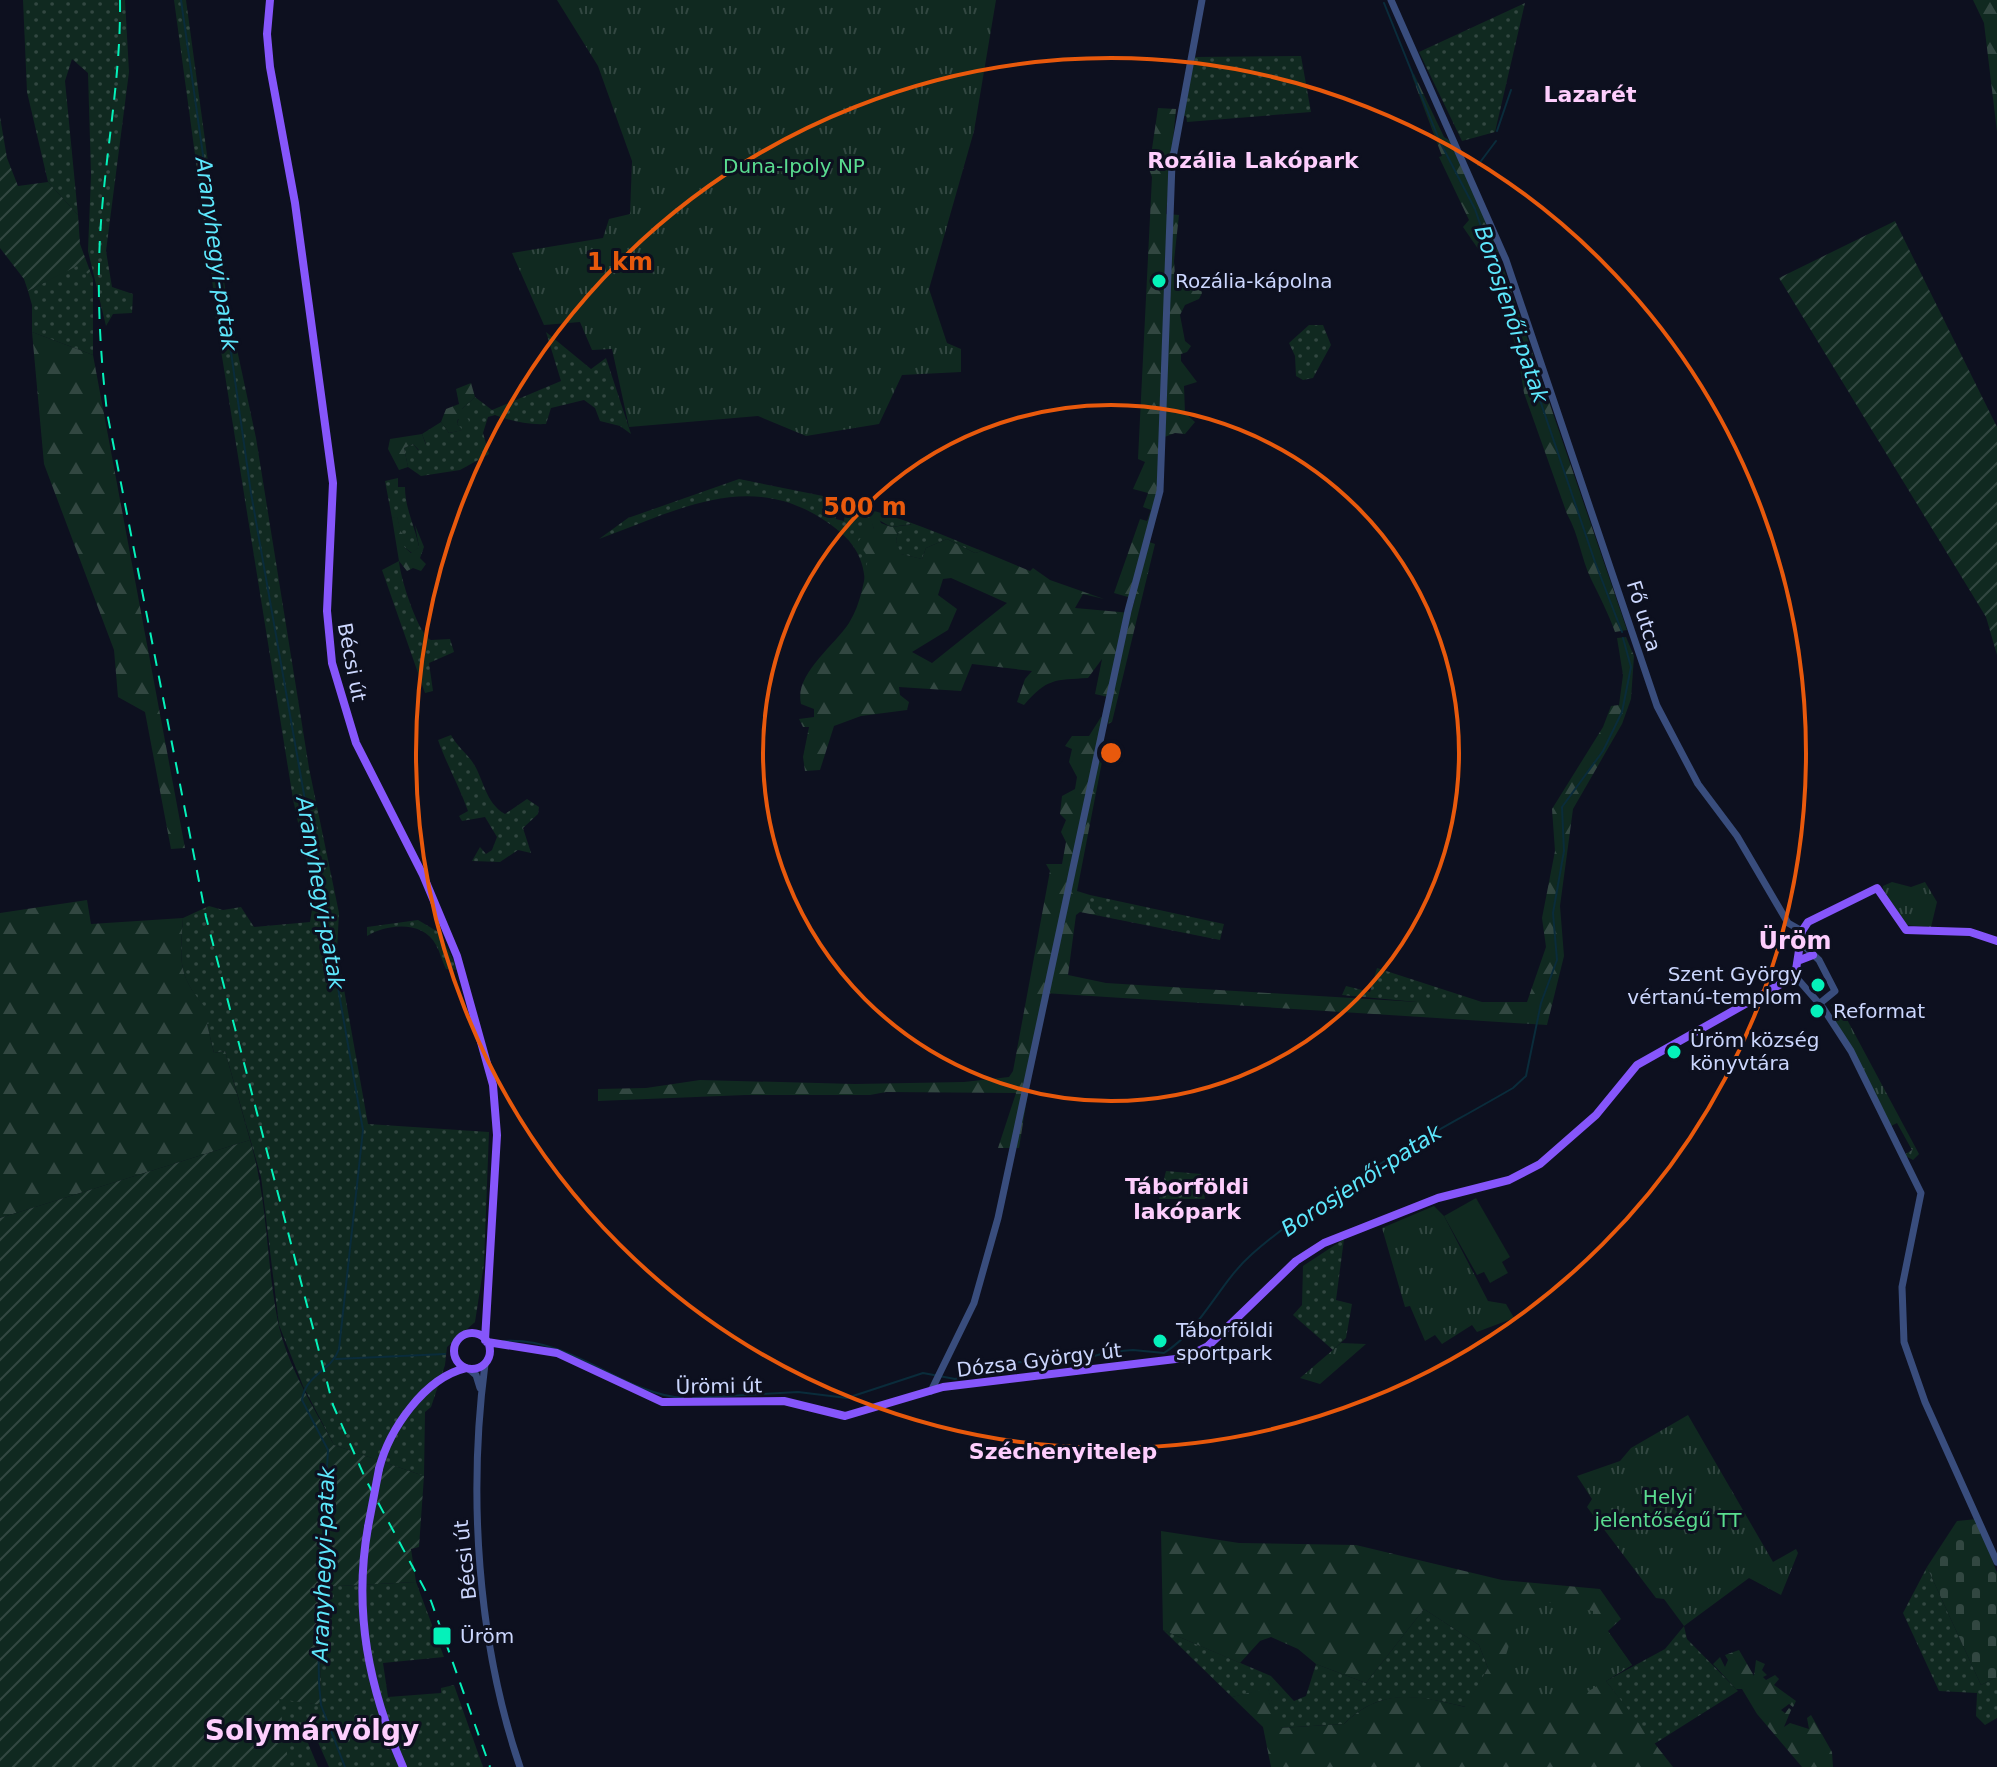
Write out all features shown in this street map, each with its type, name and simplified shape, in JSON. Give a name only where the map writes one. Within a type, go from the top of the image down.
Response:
[{"type":"main road","name":"Bécsi út","points":[[270,0],[267,34],[270,67],[295,203],[333,483],[327,611],[330,654],[341,702],[356,743],[427,884],[457,956],[491,1073],[497,1135],[485,1305],[486,1341]]},
{"type":"main road","points":[[1795,976],[1800,960],[1802,931],[1808,922],[1877,888],[1906,930],[1970,932],[1997,941]]},
{"type":"main road","points":[[1800,960],[1813,955]]},
{"type":"main road","name":"Dózsa György út","points":[[931,1391],[1172,1361],[1196,1354],[1296,1261],[1324,1243],[1438,1198],[1521,1175],[1540,1164],[1589,1123],[1637,1065],[1795,976]]},
{"type":"main road","name":"Bécsi út","points":[[470,1334],[478,1324],[485,1305]]},
{"type":"main road","points":[[403,1767],[380,1711],[367,1658],[362,1599],[368,1527],[379,1469],[397,1428],[442,1379],[455,1357],[458,1341],[470,1334],[486,1341],[486,1362]]},
{"type":"main road","name":"Ürömi út","points":[[486,1341],[557,1353],[646,1397],[679,1405],[784,1401],[845,1416],[931,1391]]},
{"type":"main road","points":[[442,1379],[515,1347]]},
{"type":"main road","points":[[455,1357],[467,1368]]},
{"type":"street","points":[[931,1391],[974,1303],[998,1218],[1128,611],[1160,491],[1169,200],[1182,96],[1202,0]]},
{"type":"street","name":"Fő utca","points":[[1391,0],[1506,260],[1657,706],[1698,784],[1737,836],[1788,923],[1802,931]]},
{"type":"street","points":[[1802,944],[1813,955],[1835,991],[1819,1004]]},
{"type":"street","points":[[1795,976],[1819,1004],[1862,1071],[1921,1200],[1902,1287],[1904,1342],[1925,1402],[1983,1523],[1997,1562]]},
{"type":"street","name":"Bécsi út","points":[[486,1362],[476,1524],[499,1684],[520,1767]]},
{"type":"street","points":[[467,1368],[478,1378],[482,1394]]},
{"type":"green space","points":[[23,0],[125,0],[129,72],[106,251],[112,287],[133,294],[132,313],[113,314],[106,326],[88,251],[91,175],[88,73],[72,59],[65,81],[78,215],[48,182],[27,92]]},
{"type":"green space","points":[[174,0],[186,0],[227,302],[215,302]]},
{"type":"green space","name":"Duna-Ipoly NP","points":[[557,0],[996,0],[974,131],[929,289],[947,343],[961,349],[961,372],[902,375],[879,424],[806,436],[758,416],[629,427],[612,349],[592,350],[580,322],[544,325],[512,253],[603,238],[609,219],[630,214],[632,161],[598,66]]},
{"type":"green space","points":[[1973,0],[1997,0],[1997,132],[1984,23]]},
{"type":"green space","points":[[1525,3],[1495,132],[1462,141],[1419,52]]},
{"type":"green space","points":[[1301,56],[1311,112],[1187,122],[1186,116],[1182,116],[1195,57]]},
{"type":"green space","points":[[1414,74],[1444,137],[1452,142],[1500,255],[1493,258],[1483,256],[1463,227],[1469,220],[1439,157],[1442,156],[1412,76]]},
{"type":"green space","points":[[1158,108],[1176,109],[1166,214],[1179,215],[1175,276],[1181,287],[1198,282],[1202,293],[1199,299],[1185,305],[1180,315],[1185,341],[1191,346],[1181,354],[1181,361],[1197,382],[1184,386],[1185,413],[1195,422],[1185,434],[1175,433],[1162,438],[1158,495],[1146,541],[1155,544],[1112,722],[1108,724],[1112,698],[1095,694],[1102,659],[1088,678],[1052,682],[1024,705],[1017,702],[1025,679],[1032,671],[972,664],[961,691],[899,687],[900,695],[909,702],[907,710],[861,716],[834,726],[820,770],[805,771],[803,757],[809,727],[803,727],[799,719],[814,717],[814,709],[801,704],[800,693],[809,672],[849,623],[857,608],[868,557],[858,542],[867,529],[874,529],[869,515],[877,514],[881,523],[891,527],[915,524],[898,532],[896,541],[901,554],[922,559],[926,548],[947,539],[975,553],[982,551],[1030,571],[1033,568],[1050,580],[1104,599],[1083,594],[1075,608],[1131,613],[1135,599],[1114,593],[1140,519],[1147,521],[1151,510],[1143,507],[1148,493],[1133,489],[1145,462],[1138,459],[1152,177],[1149,169]],"holes":[[[951,578],[1007,603],[932,663],[912,652],[948,630],[957,609],[938,595],[943,579]]]},
{"type":"green space","points":[[0,117],[7,158],[18,186],[48,182],[78,215],[80,244],[93,279],[79,265],[28,291],[24,279],[0,248]]},
{"type":"green space","points":[[1895,221],[1997,427],[1997,655],[1986,617],[1779,278]]},
{"type":"green space","points":[[79,264],[93,279],[93,355],[32,332],[32,305],[28,291]]},
{"type":"green space","points":[[1503,267],[1627,630],[1615,632],[1591,579],[1524,393],[1517,349],[1489,270]]},
{"type":"green space","points":[[229,312],[256,438],[309,768],[339,913],[337,950],[368,1124],[489,1132],[484,1264],[475,1322],[447,1347],[445,1365],[431,1407],[425,1412],[424,1476],[334,1445],[303,1386],[279,1325],[261,1177],[225,1051],[214,1053],[207,1024],[213,1018],[193,992],[182,962],[183,918],[209,906],[223,910],[241,907],[254,927],[310,922],[314,897],[293,799],[215,313]]},
{"type":"green space","points":[[1309,325],[1323,325],[1331,345],[1313,378],[1303,380],[1296,376],[1295,356],[1289,343]]},
{"type":"green space","points":[[32,332],[93,355],[185,848],[171,849],[145,712],[118,697],[114,650],[44,464]]},
{"type":"green space","points":[[546,332],[591,369],[606,358],[631,434],[620,426],[600,421],[595,408],[584,400],[551,408],[546,424],[519,422],[495,415],[488,417],[483,433],[489,454],[460,470],[421,476],[408,467],[404,448],[413,444],[418,450],[426,444],[422,434],[441,422],[449,433],[462,430],[457,424],[462,409],[475,397],[492,410],[561,381]]},
{"type":"green space","points":[[471,383],[475,397],[462,409],[469,421],[467,425],[458,419],[457,424],[463,430],[449,433],[441,422],[446,409],[459,404],[456,389]]},
{"type":"green space","points":[[422,434],[426,445],[419,450],[413,444],[404,448],[408,467],[399,470],[388,449],[390,439]]},
{"type":"green space","points":[[398,478],[398,487],[405,487],[419,547],[412,553],[404,547],[397,517],[392,518],[385,481]]},
{"type":"green space","points":[[739,479],[843,500],[834,509],[836,519],[844,521],[846,505],[915,524],[982,551],[975,553],[947,539],[926,548],[922,559],[900,554],[896,541],[898,532],[912,524],[891,527],[870,515],[874,529],[865,582],[854,547],[827,522],[798,506],[769,498],[741,496],[685,507],[599,539],[628,518]]},
{"type":"green space","points":[[397,516],[401,532],[406,537],[404,547],[411,553],[419,547],[415,525],[424,547],[420,558],[426,564],[421,571],[413,568],[407,571],[399,561],[392,518]]},
{"type":"green space","points":[[399,561],[415,617],[426,636],[431,640],[450,639],[454,652],[429,663],[433,691],[425,693],[382,570]]},
{"type":"green space","points":[[1626,637],[1634,656],[1631,699],[1622,724],[1573,809],[1560,906],[1564,956],[1547,1025],[1044,993],[1019,1148],[998,1148],[1016,1093],[886,1092],[870,1095],[745,1095],[598,1101],[598,1089],[646,1088],[700,1080],[855,1084],[964,1082],[1009,1077],[1013,1071],[1050,871],[1046,864],[1062,864],[1066,842],[1061,832],[1066,820],[1060,814],[1062,796],[1075,789],[1077,777],[1069,762],[1072,749],[1065,746],[1072,736],[1089,736],[1101,717],[1104,717],[1099,740],[1106,741],[1077,891],[1090,895],[1090,908],[1100,916],[1080,912],[1076,915],[1068,975],[1106,983],[1417,1002],[1527,1002],[1546,947],[1542,918],[1555,851],[1552,809],[1603,727],[1611,706],[1619,705],[1623,675],[1617,638]]},
{"type":"green space","points":[[451,735],[471,760],[488,796],[498,809],[505,814],[527,799],[539,807],[538,814],[523,828],[531,853],[518,850],[500,862],[472,861],[480,847],[486,854],[492,850],[497,837],[485,817],[462,821],[459,816],[468,811],[438,740]]},
{"type":"green space","points":[[1892,882],[1911,887],[1925,882],[1937,902],[1931,927],[1904,925],[1883,889]]},
{"type":"green space","points":[[1090,895],[1224,924],[1220,940],[1100,916],[1090,908]]},
{"type":"green space","points":[[87,900],[91,924],[183,918],[181,950],[184,972],[193,992],[213,1017],[214,1022],[207,1024],[214,1053],[225,1051],[250,1140],[0,1218],[0,913]]},
{"type":"green space","points":[[418,920],[440,933],[458,970],[446,969],[437,948],[423,931],[394,927],[367,936],[367,927]]},
{"type":"green space","points":[[1377,968],[1482,1002],[1417,1002],[1342,995],[1346,986],[1370,992]]},
{"type":"green space","points":[[1834,1004],[1839,1012],[1843,1012],[1919,1154],[1913,1160],[1904,1155],[1912,1150],[1897,1123],[1891,1126],[1832,1018],[1836,1015],[1831,1005]]},
{"type":"green space","points":[[250,1140],[264,1208],[278,1322],[302,1386],[334,1445],[424,1476],[419,1547],[411,1549],[416,1582],[320,1587],[321,1705],[279,1699],[289,1767],[0,1767],[0,1218]]},
{"type":"green space","points":[[1166,1171],[1201,1174],[1205,1199],[1159,1199]]},
{"type":"green space","points":[[1476,1198],[1510,1257],[1502,1262],[1508,1273],[1490,1283],[1484,1272],[1477,1275],[1444,1216]]},
{"type":"green space","points":[[1434,1206],[1444,1216],[1488,1301],[1506,1304],[1514,1318],[1477,1332],[1472,1325],[1442,1344],[1435,1335],[1425,1341],[1410,1306],[1405,1307],[1382,1228]]},
{"type":"green space","points":[[1344,1239],[1336,1300],[1352,1304],[1346,1338],[1333,1350],[1293,1315],[1302,1305],[1303,1266]]},
{"type":"green space","points":[[1341,1343],[1366,1344],[1320,1384],[1300,1378]]},
{"type":"green space","name":"Helyi jelentőségű TT","points":[[1688,1415],[1773,1562],[1796,1549],[1798,1553],[1781,1595],[1749,1578],[1684,1626],[1664,1599],[1656,1598],[1587,1507],[1592,1499],[1577,1476],[1620,1461],[1631,1448]]},
{"type":"green space","points":[[1977,1519],[1997,1573],[1997,1677],[1981,1685],[1927,1567],[1957,1521]]},
{"type":"green space","points":[[1161,1531],[1239,1543],[1356,1545],[1502,1580],[1600,1589],[1621,1619],[1608,1631],[1632,1665],[1606,1681],[1673,1767],[1271,1767],[1263,1727],[1232,1697],[1268,1688],[1280,1728],[1344,1724],[1372,1704],[1401,1697],[1431,1699],[1465,1707],[1488,1668],[1479,1645],[1424,1609],[1366,1683],[1316,1664],[1298,1649],[1271,1637],[1260,1641],[1240,1663],[1163,1630]]},
{"type":"green space","points":[[1927,1567],[1981,1685],[1997,1677],[1997,1718],[1985,1725],[1976,1716],[1977,1693],[1939,1691],[1903,1613]]},
{"type":"green space","points":[[416,1582],[444,1657],[383,1663],[388,1697],[441,1693],[441,1688],[454,1685],[483,1767],[329,1767],[317,1740],[308,1743],[318,1767],[282,1767],[277,1694],[279,1698],[321,1705],[320,1587]]},
{"type":"green space","points":[[1545,1602],[1593,1611],[1632,1665],[1557,1710],[1525,1693],[1503,1665],[1513,1632]]},
{"type":"green space","points":[[1424,1609],[1479,1645],[1488,1668],[1466,1707],[1416,1698],[1386,1699],[1358,1712],[1344,1724],[1279,1728],[1268,1689],[1232,1697],[1163,1630],[1271,1676],[1294,1701],[1306,1696],[1316,1664],[1366,1683]]},
{"type":"green space","points":[[1684,1626],[1687,1639],[1738,1691],[1654,1744],[1606,1681],[1665,1649]]},
{"type":"green space","points":[[1739,1650],[1754,1676],[1756,1660],[1765,1664],[1762,1670],[1767,1675],[1763,1677],[1766,1680],[1775,1675],[1779,1679],[1774,1685],[1796,1701],[1793,1707],[1789,1704],[1781,1710],[1785,1713],[1789,1708],[1791,1710],[1784,1727],[1790,1723],[1809,1729],[1807,1718],[1811,1715],[1832,1752],[1833,1767],[1802,1767],[1757,1714],[1742,1689],[1736,1689],[1713,1664],[1720,1657],[1725,1667],[1728,1660],[1725,1655]]},
{"type":"waterway","name":"Aranyhegyi-patak","points":[[181,0],[251,493],[363,1130],[339,1349],[330,1363],[308,1384],[302,1400],[328,1450],[318,1623],[319,1683],[321,1705],[345,1767]]},
{"type":"waterway","name":"Borosjenői-patak","points":[[1384,3],[1440,142],[1475,209],[1595,562],[1622,632]]},
{"type":"waterway","points":[[1497,131],[1511,90]]},
{"type":"waterway","points":[[1478,165],[1496,141]]},
{"type":"waterway","name":"Borosjenői-patak","points":[[693,1398],[798,1392],[847,1398],[923,1373],[955,1379],[1020,1362],[1067,1364],[1108,1352],[1133,1350],[1164,1353],[1200,1319],[1240,1266],[1282,1229],[1346,1185],[1513,1088],[1526,1076],[1541,1003],[1557,960],[1553,913],[1564,851],[1562,807],[1603,751],[1622,712],[1631,667],[1623,638]]},
{"type":"waterway","name":"Borosjenői-patak","points":[[504,1341],[529,1342],[552,1348],[638,1386],[683,1398]]},
{"type":"waterway","name":"Borosjenői-patak","points":[[336,1359],[445,1354]]},
{"type":"railway","points":[[120,0],[99,260],[104,387],[206,917],[333,1405],[366,1480],[431,1601],[490,1767]]},
{"type":"place","name":"Rozália-kápolna","points":[[1159,281]]},
{"type":"place","name":"Szent György vértanú-templom","points":[[1818,985]]},
{"type":"place","name":"Reformat","points":[[1817,1011]]},
{"type":"place","name":"Üröm község könyvtára","points":[[1674,1052]]},
{"type":"place","name":"Táborföldi sportpark","points":[[1160,1341]]},
{"type":"place","name":"Üröm","points":[[442,1636]]},
{"type":"district","name":"Lazarét","points":[[1590,94]]},
{"type":"district","name":"Rozália Lakópark","points":[[1253,160]]},
{"type":"district","name":"Üröm","points":[[1795,941]]},
{"type":"district","name":"Táborföldi lakópark","points":[[1187,1198]]},
{"type":"district","name":"Széchenyitelep","points":[[1063,1451]]},
{"type":"district","name":"Solymárvölgy","points":[[312,1730]]}]
